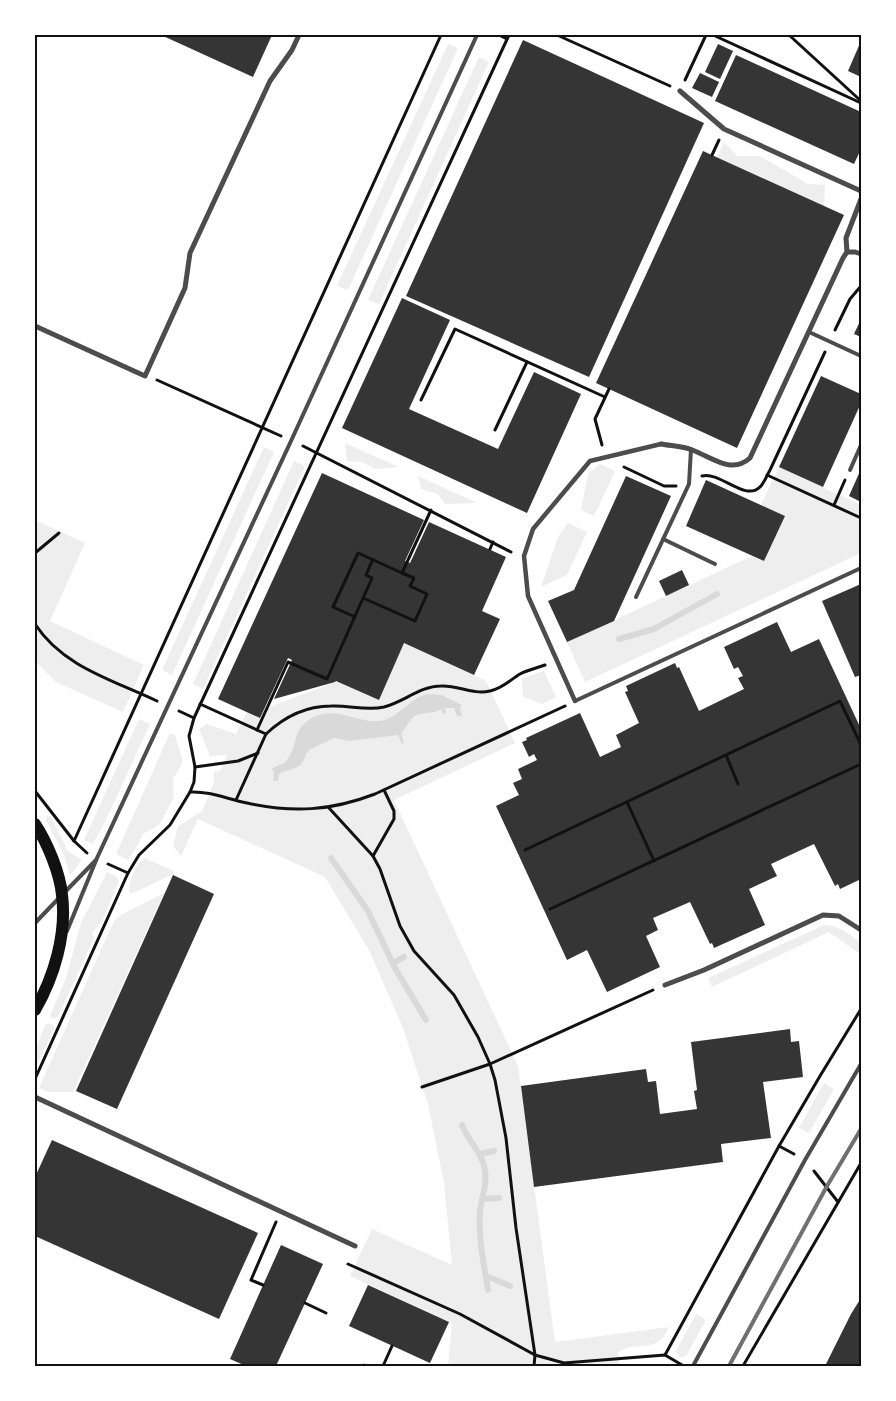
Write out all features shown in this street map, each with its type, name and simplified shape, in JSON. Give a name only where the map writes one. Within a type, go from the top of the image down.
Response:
[{"type":"main road","points":[[35,824],[44,837],[53,860],[62,895],[62,920],[58,952],[49,981],[35,1010]]},
{"type":"street","points":[[35,326],[145,376],[185,288],[190,253],[270,81],[292,50],[299,35]]},
{"type":"street","points":[[680,91],[724,128],[861,191]]},
{"type":"street","points":[[574,701],[528,596],[524,556],[533,529],[590,461],[661,444],[691,449],[724,464],[734,466],[743,464],[750,458],[846,252],[846,238],[861,199]]},
{"type":"street","points":[[846,252],[861,254]]},
{"type":"street","points":[[665,985],[704,970],[823,915],[839,916],[861,930]]},
{"type":"street","points":[[35,1097],[355,1246]]},
{"type":"lane","points":[[58,952],[98,858],[477,35]]},
{"type":"lane","points":[[809,332],[861,356]]},
{"type":"lane","points":[[850,470],[861,445]]},
{"type":"lane","points":[[636,596],[689,484],[691,449]]},
{"type":"lane","points":[[663,539],[715,564]]},
{"type":"lane","points":[[574,701],[861,568]]},
{"type":"lane","points":[[35,923],[98,858]]},
{"type":"lane","points":[[693,1366],[861,1064]]},
{"type":"path","points":[[74,841],[441,35]]},
{"type":"path","points":[[35,1079],[138,855],[170,825],[190,792],[194,782],[195,767],[189,736],[194,718],[508,37],[499,35]]},
{"type":"path","points":[[557,35],[680,91],[706,35]]},
{"type":"path","points":[[713,35],[861,102]]},
{"type":"path","points":[[789,35],[861,102]]},
{"type":"path","points":[[421,400],[454,329],[605,397]]},
{"type":"path","points":[[495,430],[527,362]]},
{"type":"path","points":[[145,376],[164,382],[262,428]]},
{"type":"path","points":[[605,458],[595,419],[609,389]]},
{"type":"path","points":[[316,453],[492,542],[524,556]]},
{"type":"path","points":[[834,505],[850,470]]},
{"type":"path","points":[[767,475],[861,517]]},
{"type":"path","points":[[402,573],[431,510]]},
{"type":"path","points":[[35,553],[59,533]]},
{"type":"path","points":[[490,549],[492,542]]},
{"type":"path","points":[[355,617],[333,607],[358,553],[414,578],[410,586],[427,594],[414,621],[363,598]]},
{"type":"path","points":[[257,730],[288,662],[327,679],[372,578],[366,575],[373,559]]},
{"type":"path","points":[[35,624],[45,640],[79,666],[142,694]]},
{"type":"path","points":[[236,800],[266,734],[286,717],[305,709],[330,706],[371,709],[386,706],[427,688],[443,685],[473,692],[491,691],[521,673],[556,661]]},
{"type":"path","points":[[190,792],[202,792],[281,810],[329,808],[353,803],[574,701]]},
{"type":"path","points":[[525,850],[840,702],[861,745]]},
{"type":"path","points":[[200,704],[266,734]]},
{"type":"path","points":[[195,767],[238,761],[258,753]]},
{"type":"path","points":[[726,755],[738,784]]},
{"type":"path","points":[[550,909],[861,764]]},
{"type":"path","points":[[373,856],[394,819],[394,811],[384,790]]},
{"type":"path","points":[[35,791],[74,841],[86,853]]},
{"type":"path","points":[[627,802],[654,861]]},
{"type":"path","points":[[329,808],[373,856],[380,869],[400,926],[414,952],[454,995],[478,1037],[490,1064],[495,1080],[506,1138],[520,1255],[535,1355],[534,1366]]},
{"type":"path","points":[[422,1087],[490,1064],[665,985]]},
{"type":"path","points":[[664,1356],[779,1146],[861,1009]]},
{"type":"path","points":[[806,1160],[838,1202]]},
{"type":"path","points":[[743,1366],[861,1164]]},
{"type":"path","points":[[263,1285],[250,1280],[281,1211]]},
{"type":"path","points":[[348,1264],[460,1314],[535,1355],[564,1363],[664,1356],[684,1366]]},
{"type":"path","points":[[305,1304],[326,1313]]},
{"type":"path","points":[[384,1366],[392,1346]]},
{"type":"shaded area","points":[[448,44],[458,48],[348,290],[337,286]]},
{"type":"shaded area","points":[[479,57],[489,62],[379,304],[368,300]]},
{"type":"shaded area","points":[[724,142],[737,156],[760,156],[808,184],[825,185],[824,206],[717,157]]},
{"type":"shaded area","points":[[345,443],[399,467],[375,469],[362,462],[347,461]]},
{"type":"shaded area","points":[[264,447],[274,452],[172,675],[162,670]]},
{"type":"shaded area","points":[[294,461],[305,466],[203,689],[193,684]]},
{"type":"shaded area","points":[[600,464],[615,471],[594,516],[581,510],[588,474]]},
{"type":"shaded area","points":[[779,467],[861,505],[861,553],[585,682],[567,642],[752,556],[764,561],[785,516],[761,505]]},
{"type":"shaded area","points":[[418,476],[477,503],[445,504],[438,494],[421,489]]},
{"type":"shaded area","points":[[35,520],[85,543],[50,621],[144,665],[123,712],[56,682],[35,661]]},
{"type":"shaded area","points":[[568,523],[587,532],[567,575],[541,587],[558,537]]},
{"type":"shaded area","points":[[404,643],[486,681],[515,743],[394,800],[518,1066],[555,1342],[669,1327],[664,1336],[653,1344],[625,1348],[618,1352],[620,1366],[448,1366],[452,1323],[350,1276],[372,1229],[452,1265],[444,1183],[428,1104],[403,1028],[369,950],[325,877],[198,819],[181,856],[173,846],[178,826],[202,811],[214,783],[214,772],[220,771],[227,755],[210,756],[199,729],[207,724],[236,734],[247,712],[260,718],[264,709],[338,681],[378,700]]},
{"type":"shaded area","points":[[544,671],[556,697],[542,704],[523,697],[522,678]]},
{"type":"shaded area","points":[[429,694],[441,695],[462,705],[460,708],[462,716],[457,716],[454,708],[445,708],[446,713],[443,714],[441,709],[417,715],[412,718],[401,733],[404,743],[402,744],[398,735],[349,741],[334,738],[309,750],[300,765],[284,771],[279,774],[278,781],[273,781],[274,772],[271,769],[282,765],[287,760],[301,728],[314,717],[333,713],[369,721],[379,721],[393,716],[415,699]]},
{"type":"shaded area","points":[[139,719],[150,724],[93,844],[84,840]]},
{"type":"shaded area","points":[[170,733],[175,735],[183,762],[173,779],[174,797],[160,824],[143,834],[128,860],[116,854]]},
{"type":"shaded area","points":[[47,816],[51,817],[68,851],[82,860],[70,875],[63,853],[46,820]]},
{"type":"shaded area","points":[[145,858],[174,871],[173,874],[131,894],[129,888],[131,878],[136,868]]},
{"type":"shaded area","points":[[107,872],[117,877],[119,882],[102,921],[92,933],[94,938],[58,1017],[53,1019],[50,1016],[66,978],[81,923]]},
{"type":"shaded area","points":[[164,893],[73,1092],[48,1092],[39,1088],[114,921],[121,915]]},
{"type":"shaded area","points":[[824,925],[839,928],[861,943],[861,955],[829,932],[712,987],[708,978]]},
{"type":"shaded area","points":[[48,1023],[53,1025],[54,1029],[35,1069],[35,1049]]},
{"type":"shaded area","points":[[824,1083],[834,1089],[809,1133],[799,1128]]},
{"type":"shaded area","points":[[696,1314],[706,1320],[686,1356],[680,1357],[676,1351]]},
{"type":"building","points":[[161,35],[272,35],[253,77]]},
{"type":"building","points":[[523,40],[704,123],[589,377],[406,296]]},
{"type":"building","points":[[861,41],[861,77],[848,71]]},
{"type":"building","points":[[718,44],[733,51],[720,79],[705,72]]},
{"type":"building","points":[[736,55],[861,112],[861,149],[854,164],[715,101]]},
{"type":"building","points":[[700,73],[719,82],[712,97],[692,88]]},
{"type":"building","points":[[703,151],[844,215],[737,448],[596,383]]},
{"type":"building","points":[[402,298],[450,320],[409,409],[498,449],[534,372],[581,394],[527,513],[342,428]]},
{"type":"building","points":[[861,319],[861,337],[854,334]]},
{"type":"building","points":[[821,376],[861,394],[861,403],[823,487],[779,467]]},
{"type":"building","points":[[861,469],[861,502],[849,496]]},
{"type":"building","points":[[322,473],[424,520],[405,561],[410,563],[429,522],[506,557],[482,611],[500,619],[474,675],[404,643],[379,700],[336,681],[274,699],[292,660],[288,658],[260,718],[218,699]]},
{"type":"building","points":[[626,476],[671,496],[614,621],[567,642],[548,601],[574,590]]},
{"type":"building","points":[[706,480],[785,516],[764,561],[686,526]]},
{"type":"building","points":[[682,570],[689,585],[666,596],[659,581]]},
{"type":"building","points":[[861,584],[861,675],[855,677],[822,601]]},
{"type":"building","points":[[777,622],[791,652],[819,639],[861,729],[861,879],[840,889],[838,884],[835,886],[814,844],[771,864],[777,876],[749,889],[765,925],[714,948],[712,943],[710,944],[690,902],[653,918],[658,930],[646,936],[660,967],[607,992],[587,950],[567,960],[496,806],[519,795],[513,783],[522,779],[518,769],[537,760],[534,754],[529,757],[522,742],[527,740],[526,738],[580,713],[600,757],[621,747],[616,735],[639,723],[625,692],[628,691],[626,686],[675,663],[677,668],[679,667],[699,711],[744,689],[738,678],[743,676],[738,667],[734,669],[724,647]]},
{"type":"building","points":[[173,875],[214,894],[117,1109],[76,1091]]},
{"type":"building","points":[[790,1029],[791,1042],[799,1041],[803,1077],[763,1082],[771,1138],[721,1144],[723,1162],[534,1187],[521,1086],[646,1069],[648,1082],[656,1081],[660,1114],[697,1109],[694,1091],[697,1090],[691,1042]]},
{"type":"building","points":[[52,1140],[258,1233],[219,1319],[35,1236],[35,1177]]},
{"type":"building","points":[[281,1245],[323,1264],[276,1366],[246,1366],[230,1359]]},
{"type":"building","points":[[368,1285],[449,1322],[430,1363],[349,1326]]},
{"type":"building","points":[[861,1298],[861,1366],[825,1366],[851,1314]]},
{"type":"waterway","points":[[619,639],[654,629],[717,594]]},
{"type":"waterway","points":[[331,858],[368,911],[395,968],[426,1020]]},
{"type":"waterway","points":[[393,963],[404,957]]},
{"type":"waterway","points":[[462,1125],[481,1158],[486,1175],[480,1212],[480,1232],[488,1290]]},
{"type":"waterway","points":[[480,1154],[494,1151]]},
{"type":"waterway","points":[[482,1199],[499,1198]]},
{"type":"waterway","points":[[486,1277],[510,1286]]},
{"type":"railway","points":[[729,1366],[827,1186],[861,1129]]}]
